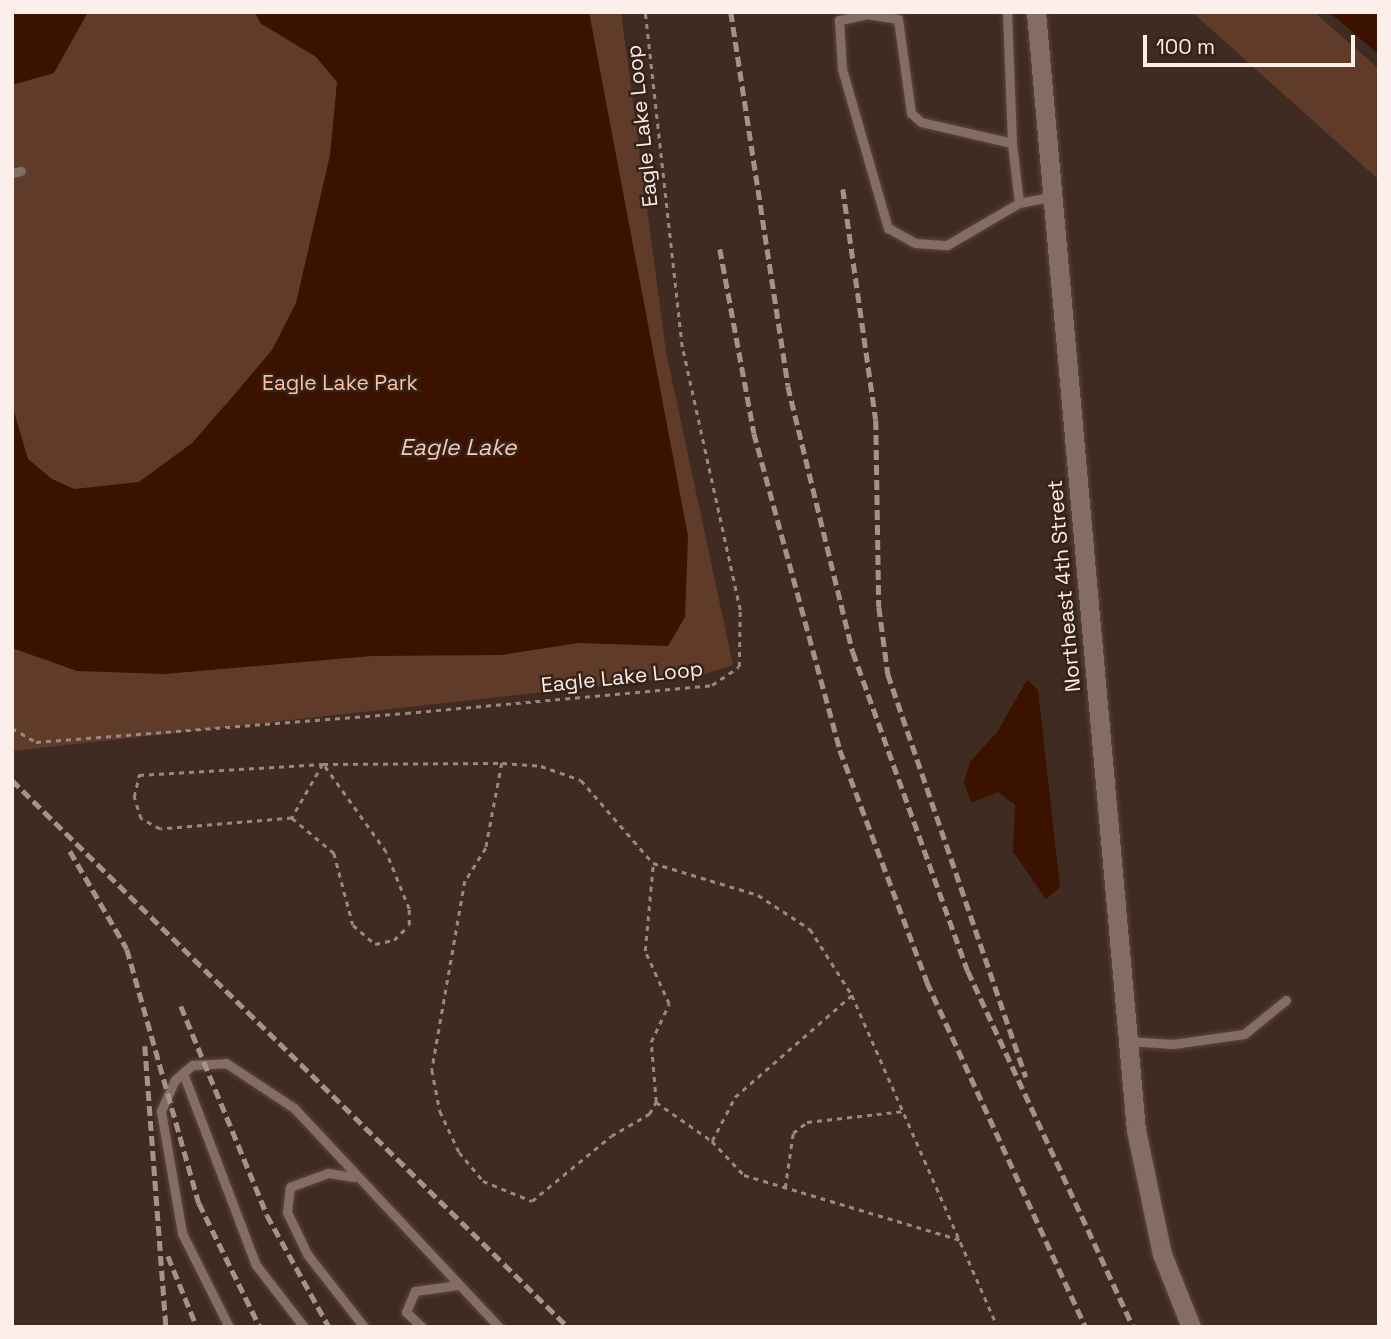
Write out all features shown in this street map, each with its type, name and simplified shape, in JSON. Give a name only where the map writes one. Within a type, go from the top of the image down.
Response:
[{"type":"street","name":"Northeast 4th Street","points":[[1036,12],[1139,1156],[1162,1254],[1191,1327]]},
{"type":"lane","points":[[1007,12],[1012,143],[1019,203]]},
{"type":"lane","points":[[1012,143],[921,122],[911,113],[898,19],[848,15],[839,20],[842,69],[888,228],[915,243],[947,245],[1019,203],[1051,197]]},
{"type":"lane","points":[[1128,1041],[1173,1044],[1244,1034],[1286,1000]]},
{"type":"lane","points":[[229,1327],[182,1233],[161,1111],[183,1073],[192,1065],[226,1063],[250,1076],[294,1108],[354,1177],[499,1327]]},
{"type":"lane","points":[[183,1073],[256,1265],[304,1327]]},
{"type":"lane","points":[[354,1177],[328,1173],[290,1187],[287,1212],[307,1254],[364,1327]]},
{"type":"lane","points":[[422,1327],[406,1312],[415,1292],[458,1285]]},
{"type":"path","name":"Eagle Lake Loop","points":[[12,728],[36,742],[406,713],[712,685],[739,667],[740,610],[682,347],[645,12]]},
{"type":"path","points":[[502,763],[486,848],[465,881],[450,984],[435,1033],[432,1070],[440,1111],[459,1152],[483,1181],[532,1201],[611,1136],[649,1114],[656,1102],[651,1042],[669,1004],[645,951],[653,863]]},
{"type":"path","points":[[323,764],[386,852],[409,909],[409,925],[394,940],[375,944],[353,925],[334,853],[292,818],[160,829],[141,819],[134,797],[139,775],[323,764],[502,763],[541,766],[581,780],[653,863],[758,895],[810,929],[852,995],[998,1327]]},
{"type":"path","points":[[292,818],[323,764]]},
{"type":"path","points":[[712,1141],[735,1097],[852,995]]},
{"type":"path","points":[[656,1102],[712,1141],[744,1175],[961,1240]]},
{"type":"path","points":[[785,1188],[793,1133],[807,1122],[905,1111]]},
{"type":"green space","name":"Eagle Lake","points":[[12,12],[621,12],[666,352],[733,665],[705,674],[12,751]]},
{"type":"green space","points":[[1192,12],[1314,12],[1379,69],[1379,180]]},
{"type":"water","points":[[12,12],[88,12],[54,73],[12,85]]},
{"type":"water","name":"Eagle Lake","points":[[255,12],[589,12],[688,536],[685,617],[668,646],[578,643],[502,655],[372,656],[164,674],[77,671],[12,648],[12,405],[28,459],[52,479],[74,489],[139,482],[192,443],[272,350],[296,303],[330,155],[337,82],[316,57],[260,23]]},
{"type":"water","points":[[1329,12],[1379,12],[1379,55]]},
{"type":"water","points":[[1027,680],[1038,690],[1060,887],[1046,899],[1013,852],[1015,805],[998,792],[971,803],[964,782],[970,762],[997,732]]},
{"type":"railway","points":[[731,12],[788,386],[853,652],[968,971],[1133,1327]]},
{"type":"railway","points":[[843,189],[876,420],[879,607],[888,674],[1026,1077]]},
{"type":"railway","points":[[720,249],[754,433],[840,750],[927,982],[1086,1327]]},
{"type":"railway","points":[[12,780],[568,1327]]},
{"type":"railway","points":[[70,851],[127,949],[199,1203],[260,1327]]},
{"type":"railway","points":[[181,1006],[267,1215],[329,1327]]},
{"type":"railway","points":[[145,1046],[166,1327]]},
{"type":"railway","points":[[168,1256],[197,1327]]},
{"type":"park label","name":"Eagle Lake Park","points":[[340,383]]}]
